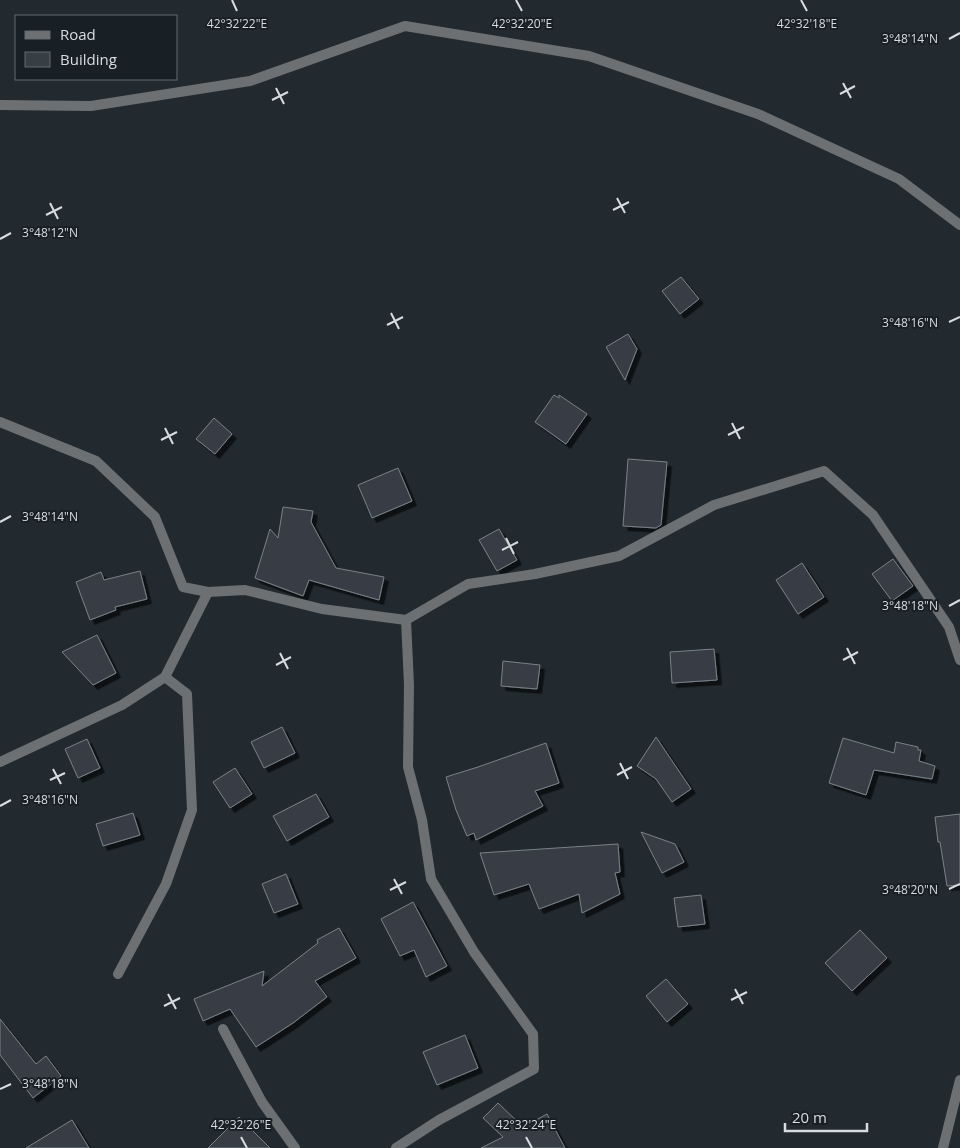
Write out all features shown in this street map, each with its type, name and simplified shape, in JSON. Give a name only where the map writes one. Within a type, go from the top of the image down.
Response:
[{"type":"street","points":[[0,105],[91,106],[250,81],[405,26],[590,56],[758,114],[899,179],[960,225]]},
{"type":"street","points":[[0,422],[96,461],[155,517],[183,587],[208,592],[245,590],[322,609],[406,620],[468,584],[535,574],[619,556],[714,505],[824,470],[873,515],[949,627],[960,660]]},
{"type":"street","points":[[0,762],[122,705],[165,678],[208,592]]},
{"type":"street","points":[[396,1148],[439,1120],[534,1068],[534,1034],[474,952],[431,879],[422,820],[408,767],[409,685],[406,620]]},
{"type":"street","points":[[118,974],[166,884],[192,810],[187,694],[165,678]]},
{"type":"street","points":[[223,1029],[262,1102],[295,1148]]},
{"type":"street","points":[[944,1148],[960,1080]]},
{"type":"building","points":[[681,277],[699,299],[680,314],[662,291]]},
{"type":"building","points":[[628,334],[637,349],[625,380],[606,347]]},
{"type":"building","points":[[554,395],[559,398],[559,395],[587,414],[566,444],[535,422]]},
{"type":"building","points":[[214,418],[232,434],[215,454],[196,439]]},
{"type":"building","points":[[628,459],[667,462],[661,525],[656,528],[623,526]]},
{"type":"building","points":[[398,468],[412,501],[372,518],[358,485]]},
{"type":"building","points":[[283,507],[313,511],[311,522],[336,568],[384,577],[379,600],[309,580],[303,596],[255,578],[270,529],[278,538]]},
{"type":"building","points":[[499,529],[517,560],[497,571],[479,540]]},
{"type":"building","points":[[893,559],[913,586],[892,601],[872,574]]},
{"type":"building","points":[[802,563],[824,597],[798,614],[776,580]]},
{"type":"building","points":[[140,571],[147,599],[115,607],[116,610],[90,620],[76,582],[101,572],[104,580]]},
{"type":"building","points":[[97,635],[116,673],[93,685],[62,652]]},
{"type":"building","points":[[714,649],[717,680],[672,683],[670,652]]},
{"type":"building","points":[[503,661],[540,665],[537,689],[501,686]]},
{"type":"building","points":[[282,727],[295,753],[264,768],[251,742]]},
{"type":"building","points":[[656,737],[691,789],[672,802],[656,779],[637,766]]},
{"type":"building","points":[[843,738],[894,753],[896,742],[918,747],[918,750],[921,750],[919,761],[935,766],[932,779],[874,770],[866,795],[829,783]]},
{"type":"building","points":[[87,739],[100,768],[78,778],[65,749]]},
{"type":"building","points":[[546,743],[559,783],[535,791],[543,806],[476,840],[474,833],[467,836],[456,810],[446,777]]},
{"type":"building","points":[[235,768],[252,794],[230,808],[213,782]]},
{"type":"building","points":[[316,794],[329,817],[287,841],[273,816]]},
{"type":"building","points":[[133,813],[140,835],[103,846],[96,824]]},
{"type":"building","points":[[960,814],[960,885],[947,886],[935,817]]},
{"type":"building","points":[[641,832],[675,844],[684,862],[662,873]]},
{"type":"building","points":[[618,844],[620,872],[615,873],[620,894],[582,913],[579,894],[539,909],[529,884],[494,895],[480,853]]},
{"type":"building","points":[[286,874],[298,904],[274,913],[262,884]]},
{"type":"building","points":[[701,895],[705,924],[678,927],[674,898]]},
{"type":"building","points":[[413,902],[447,966],[426,977],[414,950],[400,956],[381,919]]},
{"type":"building","points":[[339,928],[356,958],[315,981],[327,997],[293,1023],[256,1047],[230,1009],[203,1021],[194,999],[264,971],[262,986],[318,943],[317,940]]},
{"type":"building","points":[[860,930],[887,958],[852,991],[825,963]]},
{"type":"building","points":[[666,979],[688,1004],[667,1022],[646,996]]},
{"type":"building","points":[[0,1019],[36,1064],[46,1056],[61,1076],[33,1098],[0,1055]]},
{"type":"building","points":[[465,1035],[478,1068],[437,1085],[423,1052]]},
{"type":"building","points":[[498,1103],[523,1127],[547,1114],[565,1148],[481,1148],[503,1137],[483,1118]]},
{"type":"building","points":[[239,1117],[270,1148],[208,1148]]},
{"type":"building","points":[[72,1120],[89,1148],[26,1148]]}]
